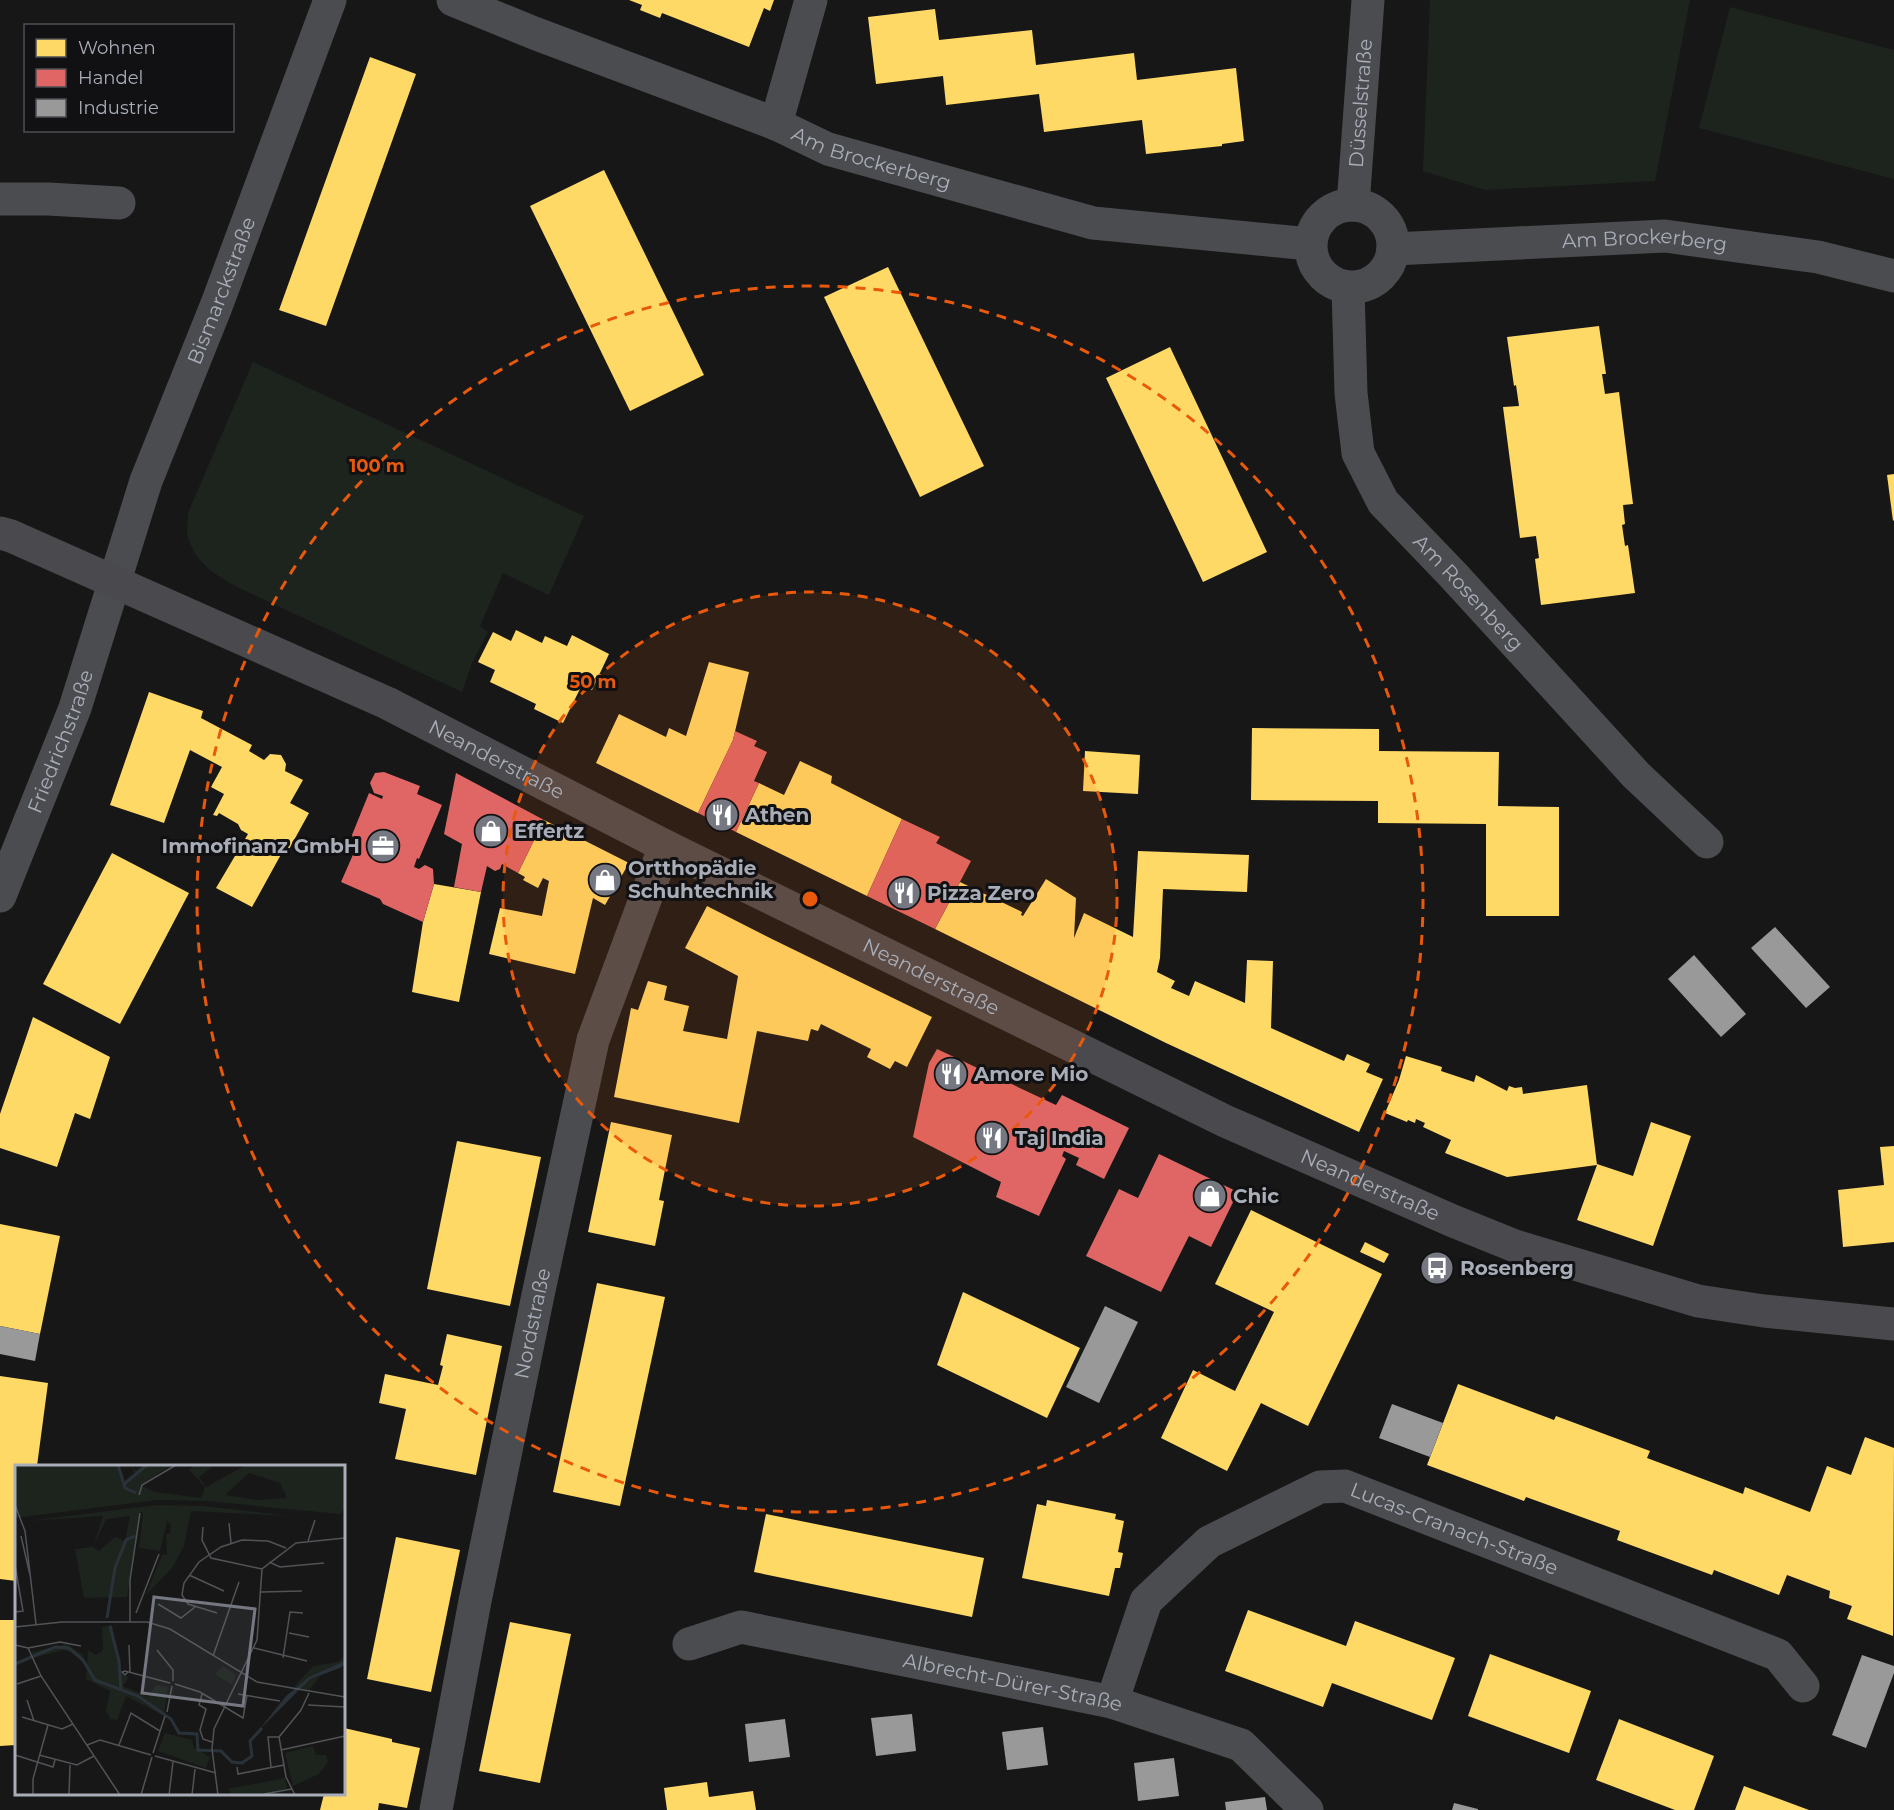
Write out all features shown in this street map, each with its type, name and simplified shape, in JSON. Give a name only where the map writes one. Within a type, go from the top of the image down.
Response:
[{"type":"main road","name":"Neanderstraße","points":[[0,533],[387,703],[665,846],[1225,1121],[1453,1221],[1515,1246],[1698,1301],[1764,1311],[1894,1324]]},
{"type":"street","name":"Bismarckstraße","points":[[114,582],[146,481],[217,304],[330,0]]},
{"type":"street","name":"Am Brockerberg","points":[[453,0],[534,33],[776,123],[828,149],[1093,223],[1310,244]]},
{"type":"street","points":[[776,123],[811,0]]},
{"type":"street","name":"Düsselstraße","points":[[1353,205],[1368,0]]},
{"type":"street","points":[[0,199],[119,203]]},
{"type":"street","points":[[1353,205],[1377,214],[1386,224],[1392,236],[1393,249],[1390,262],[1374,282],[1361,287],[1348,288],[1336,285],[1325,278],[1312,257],[1310,244],[1313,231],[1320,220],[1329,212],[1340,207],[1353,205]]},
{"type":"street","name":"Am Brockerberg","points":[[1393,249],[1665,236],[1818,257],[1894,276]]},
{"type":"street","name":"Am Rosenberg","points":[[1348,288],[1351,393],[1358,453],[1383,502],[1636,775],[1707,842]]},
{"type":"street","name":"Friedrichstraße","points":[[0,896],[75,708],[114,582]]},
{"type":"street","name":"Nordstraße","points":[[436,1810],[475,1601],[592,1040],[665,846]]},
{"type":"street","name":"Lucas-Cranach-Straße","points":[[1112,1702],[1146,1601],[1209,1542],[1320,1487],[1345,1486],[1778,1655],[1803,1686]]},
{"type":"street","name":"Albrecht-Dürer-Straße","points":[[689,1644],[741,1627],[1112,1702],[1241,1745],[1307,1810]]},
{"type":"shaded area","points":[[1430,0],[1690,0],[1655,181],[1485,190],[1423,171]]},
{"type":"shaded area","points":[[1730,7],[1894,50],[1894,179],[1699,128]]},
{"type":"shaded area","points":[[253,362],[584,516],[549,595],[503,573],[480,626],[488,632],[472,663],[462,692],[237,587],[213,573],[196,554],[187,534],[188,513]]},
{"type":"building: Wohnen","points":[[629,0],[774,0],[770,11],[764,8],[749,47],[662,13],[660,18],[640,10],[642,5]]},
{"type":"building: Wohnen","points":[[935,9],[939,40],[1032,30],[1036,65],[1134,53],[1137,80],[1236,68],[1244,141],[1222,144],[1222,146],[1146,154],[1142,120],[1044,132],[1039,94],[946,105],[943,76],[876,84],[868,17]]},
{"type":"building: Wohnen","points":[[370,57],[416,74],[326,326],[279,310]]},
{"type":"building: Wohnen","points":[[604,170],[704,375],[630,411],[530,206]]},
{"type":"building: Wohnen","points":[[888,267],[984,466],[920,497],[824,297]]},
{"type":"building: Wohnen","points":[[1599,326],[1606,374],[1602,374],[1605,394],[1619,392],[1633,504],[1623,505],[1625,524],[1622,525],[1625,546],[1628,545],[1635,593],[1541,605],[1535,559],[1539,558],[1536,536],[1520,538],[1503,407],[1519,406],[1507,337]]},
{"type":"building: Wohnen","points":[[1170,347],[1267,552],[1203,582],[1106,378]]},
{"type":"building: Wohnen","points":[[1894,474],[1894,520],[1893,521],[1887,475]]},
{"type":"building: Wohnen","points":[[516,630],[542,643],[545,636],[567,646],[572,635],[609,654],[592,690],[582,685],[563,723],[534,709],[536,704],[490,682],[495,670],[478,662],[493,632],[511,641]]},
{"type":"building: Wohnen","points":[[709,662],[749,672],[733,740],[698,813],[596,763],[619,714],[666,737],[669,728],[686,736]]},
{"type":"building: Wohnen","points":[[149,692],[203,711],[201,718],[252,745],[249,751],[264,760],[270,754],[281,755],[286,764],[285,771],[303,780],[290,803],[309,813],[288,851],[284,849],[252,907],[216,888],[248,834],[241,830],[238,824],[219,813],[217,816],[213,815],[224,794],[211,787],[222,767],[190,750],[164,823],[110,805]]},
{"type":"building: Wohnen","points":[[1252,728],[1379,729],[1379,751],[1499,752],[1498,806],[1559,807],[1559,916],[1486,916],[1486,824],[1378,823],[1378,801],[1251,800]]},
{"type":"building: Wohnen","points":[[1085,751],[1140,755],[1138,794],[1083,791]]},
{"type":"building: Wohnen","points":[[800,761],[832,776],[831,783],[902,819],[867,896],[736,832],[759,783],[784,795]]},
{"type":"building: Wohnen","points":[[544,820],[629,863],[605,905],[593,898],[575,974],[489,954],[500,908],[542,916],[549,881],[543,878],[538,888],[523,880],[525,877],[518,873]]},
{"type":"building: Wohnen","points":[[1138,851],[1249,855],[1247,892],[1163,889],[1160,958],[1157,972],[1175,981],[1171,988],[1189,996],[1195,981],[1245,1003],[1247,960],[1273,961],[1271,1028],[1344,1061],[1347,1054],[1370,1064],[1366,1072],[1383,1079],[1359,1132],[1166,1043],[935,929],[960,882],[1022,912],[1023,916],[1046,879],[1076,898],[1074,938],[1084,913],[1133,937]]},
{"type":"building: Wohnen","points":[[112,853],[189,893],[120,1024],[43,984]]},
{"type":"building: Wohnen","points":[[434,884],[481,892],[459,1002],[412,992],[423,922]]},
{"type":"building: Wohnen","points":[[707,906],[932,1017],[907,1067],[895,1061],[890,1069],[867,1057],[871,1049],[821,1024],[818,1031],[811,1029],[808,1041],[757,1031],[739,1123],[614,1097],[631,1008],[638,1010],[648,981],[667,986],[664,1000],[689,1006],[683,1031],[727,1039],[738,976],[685,948]]},
{"type":"building: Wohnen","points":[[33,1017],[110,1057],[90,1119],[75,1113],[57,1167],[0,1148],[0,1114]]},
{"type":"building: Wohnen","points":[[1406,1056],[1442,1067],[1441,1071],[1474,1082],[1476,1075],[1507,1091],[1509,1086],[1522,1087],[1523,1094],[1587,1085],[1597,1165],[1507,1177],[1445,1153],[1451,1140],[1423,1127],[1425,1123],[1416,1119],[1415,1123],[1408,1120],[1407,1122],[1385,1113]]},
{"type":"building: Wohnen","points":[[611,1122],[672,1135],[659,1200],[664,1201],[655,1246],[588,1232]]},
{"type":"building: Wohnen","points":[[1651,1122],[1691,1136],[1653,1246],[1577,1220],[1597,1164],[1633,1176]]},
{"type":"building: Wohnen","points":[[457,1141],[541,1157],[510,1306],[427,1289]]},
{"type":"building: Wohnen","points":[[1894,1146],[1894,1242],[1843,1247],[1838,1190],[1884,1185],[1880,1147]]},
{"type":"building: Wohnen","points":[[1251,1210],[1382,1274],[1308,1426],[1261,1403],[1227,1471],[1161,1438],[1193,1370],[1235,1391],[1274,1312],[1215,1284]]},
{"type":"building: Wohnen","points":[[0,1224],[60,1236],[40,1334],[0,1326]]},
{"type":"building: Wohnen","points":[[1365,1242],[1389,1254],[1384,1263],[1360,1252]]},
{"type":"building: Wohnen","points":[[597,1283],[665,1297],[620,1506],[553,1492]]},
{"type":"building: Wohnen","points":[[963,1292],[1080,1348],[1047,1418],[937,1365]]},
{"type":"building: Wohnen","points":[[447,1334],[502,1346],[476,1475],[395,1459],[406,1409],[379,1403],[385,1374],[438,1385]]},
{"type":"building: Wohnen","points":[[0,1376],[48,1383],[37,1465],[15,1465],[15,1581],[0,1579]]},
{"type":"building: Wohnen","points":[[1458,1384],[1554,1420],[1556,1416],[1650,1451],[1647,1458],[1743,1494],[1745,1487],[1810,1512],[1827,1466],[1851,1475],[1865,1437],[1894,1448],[1893,1636],[1847,1619],[1852,1606],[1829,1598],[1830,1591],[1787,1575],[1779,1595],[1714,1570],[1712,1575],[1617,1540],[1620,1531],[1526,1497],[1524,1501],[1427,1465]]},
{"type":"building: Wohnen","points":[[1047,1500],[1116,1514],[1115,1519],[1124,1521],[1118,1552],[1123,1553],[1120,1568],[1115,1568],[1109,1596],[1022,1578],[1037,1504],[1046,1506]]},
{"type":"building: Wohnen","points":[[766,1514],[984,1558],[972,1617],[754,1572]]},
{"type":"building: Wohnen","points":[[396,1537],[460,1550],[431,1692],[367,1679]]},
{"type":"building: Wohnen","points":[[1248,1610],[1346,1646],[1355,1621],[1455,1658],[1432,1720],[1332,1683],[1323,1707],[1225,1671]]},
{"type":"building: Wohnen","points":[[0,1620],[15,1620],[15,1745],[0,1746]]},
{"type":"building: Wohnen","points":[[510,1622],[571,1634],[540,1783],[479,1771]]},
{"type":"building: Wohnen","points":[[1490,1654],[1591,1691],[1569,1753],[1468,1716]]},
{"type":"building: Wohnen","points":[[1619,1719],[1714,1756],[1694,1810],[1675,1810],[1596,1780]]},
{"type":"building: Wohnen","points":[[345,1728],[420,1748],[407,1808],[379,1803],[378,1810],[320,1810],[324,1795],[345,1795]]},
{"type":"building: Wohnen","points":[[707,1782],[709,1797],[753,1791],[756,1810],[667,1810],[664,1788]]},
{"type":"building: Wohnen","points":[[1744,1786],[1809,1810],[1735,1810]]},
{"type":"building: Handel","points":[[735,731],[757,741],[754,746],[767,752],[754,781],[759,783],[736,832],[698,813],[733,740]]},
{"type":"building: Handel","points":[[384,772],[420,786],[417,794],[442,805],[414,867],[419,869],[425,865],[433,869],[434,884],[423,922],[383,904],[380,899],[341,882],[359,841],[354,841],[352,835],[369,793],[382,799],[383,796],[374,793],[370,783],[375,773]]},
{"type":"building: Handel","points":[[456,773],[544,820],[518,873],[502,864],[500,869],[495,871],[487,866],[481,892],[454,887],[462,844],[444,834]]},
{"type":"building: Handel","points":[[902,819],[940,837],[936,843],[971,861],[935,929],[867,896]]},
{"type":"building: Handel","points":[[937,1049],[1056,1105],[1062,1095],[1129,1128],[1104,1179],[1076,1165],[1079,1158],[1064,1151],[1062,1156],[1066,1159],[1039,1216],[996,1197],[1001,1182],[913,1137],[929,1063]]},
{"type":"building: Handel","points":[[1159,1154],[1238,1192],[1211,1247],[1189,1236],[1161,1292],[1086,1256],[1119,1189],[1138,1198]]},
{"type":"building: Industrie","points":[[1775,927],[1830,987],[1806,1008],[1751,948]]},
{"type":"building: Industrie","points":[[1694,955],[1746,1014],[1721,1037],[1668,979]]},
{"type":"building: Industrie","points":[[1105,1306],[1138,1322],[1099,1403],[1066,1387]]},
{"type":"building: Industrie","points":[[0,1326],[40,1334],[35,1361],[0,1354]]},
{"type":"building: Industrie","points":[[1392,1404],[1443,1423],[1430,1457],[1379,1438]]},
{"type":"building: Industrie","points":[[1862,1655],[1894,1666],[1894,1673],[1866,1748],[1832,1735]]},
{"type":"building: Industrie","points":[[912,1714],[916,1751],[876,1756],[871,1718]]},
{"type":"building: Industrie","points":[[785,1719],[790,1757],[749,1762],[745,1724]]},
{"type":"building: Industrie","points":[[1043,1727],[1048,1765],[1007,1770],[1002,1732]]},
{"type":"building: Industrie","points":[[1174,1758],[1179,1796],[1138,1801],[1134,1763]]},
{"type":"building: Industrie","points":[[1265,1797],[1267,1810],[1226,1810],[1225,1802]]},
{"type":"building: Industrie","points":[[1454,1803],[1478,1809],[1478,1810],[1452,1810]]},
{"type":"place","name":"Athen","points":[[722,815]]},
{"type":"place","name":"Effertz","points":[[491,831]]},
{"type":"place","name":"Immofinanz GmbH","points":[[383,846]]},
{"type":"place","name":"Ortthopädie Schuhtechnik","points":[[605,880]]},
{"type":"place","name":"Pizza Zero","points":[[904,893]]},
{"type":"place","name":"Amore Mio","points":[[951,1074]]},
{"type":"place","name":"Taj India","points":[[992,1138]]},
{"type":"place","name":"Chic","points":[[1210,1196]]},
{"type":"place","name":"Rosenberg","points":[[1437,1268]]}]
